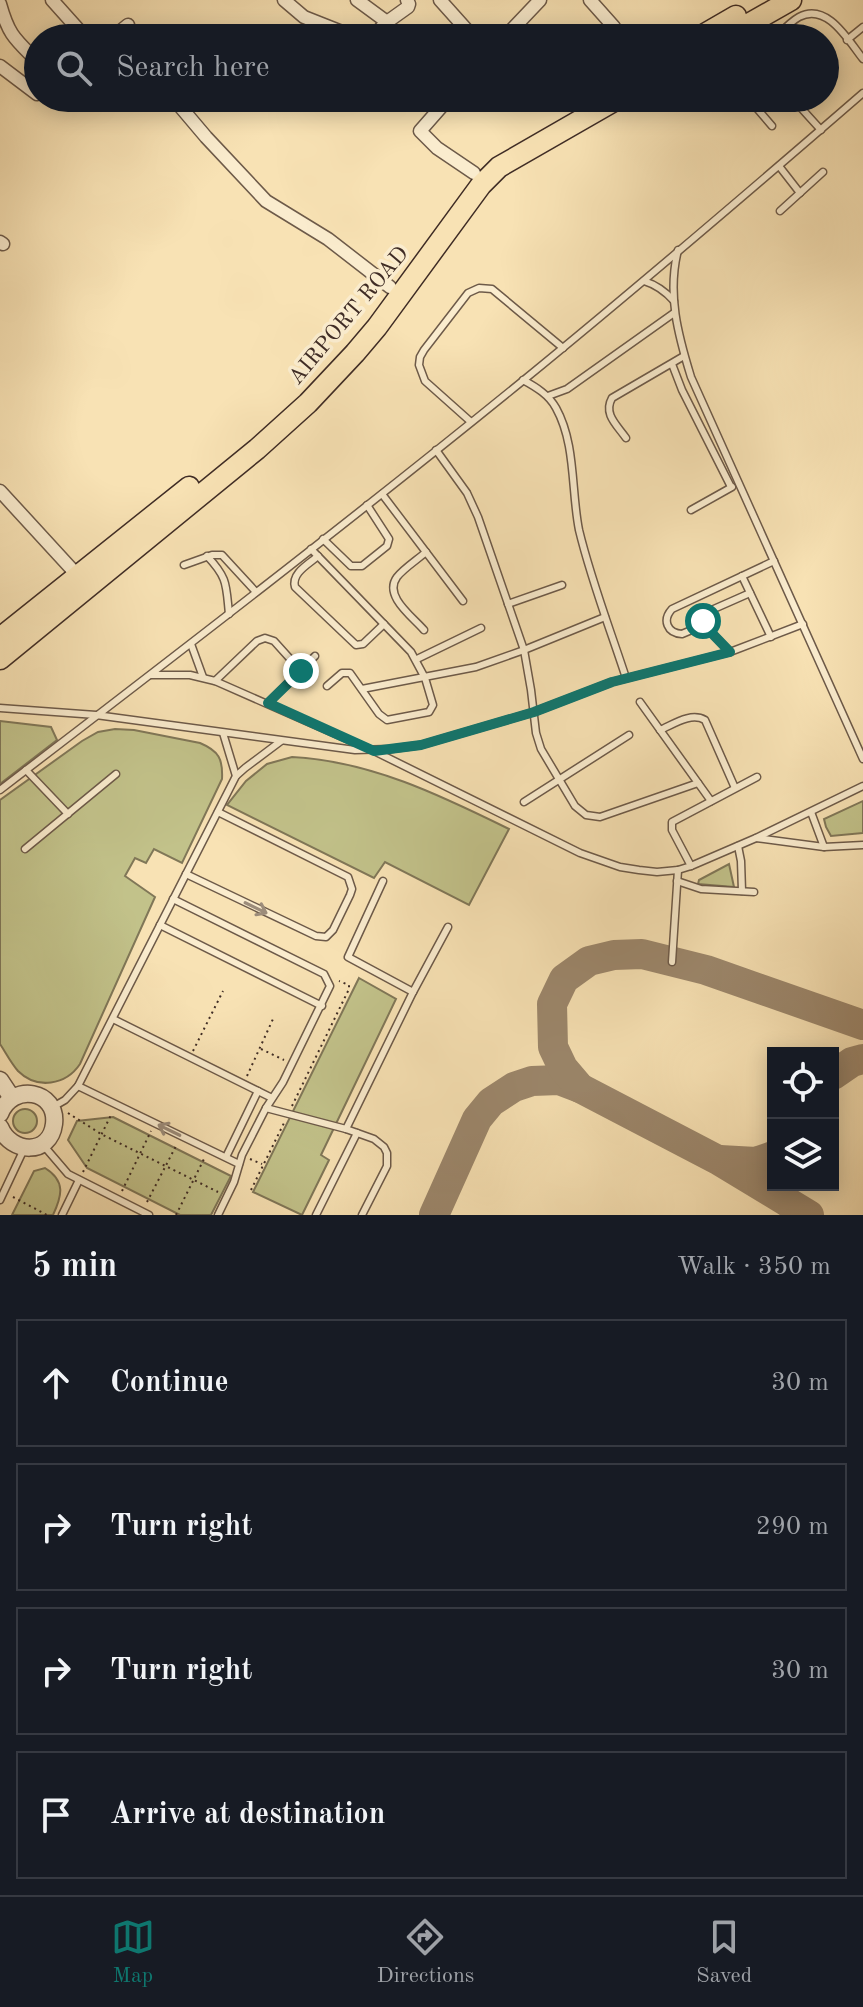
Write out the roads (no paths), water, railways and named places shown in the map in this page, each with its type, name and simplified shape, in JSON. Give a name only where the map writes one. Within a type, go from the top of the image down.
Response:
[{"type":"main road","points":[[722,24],[764,0]]},
{"type":"main road","points":[[749,24],[791,0]]},
{"type":"main road","name":"AIRPORT ROAD","points":[[0,659],[257,449],[308,403],[377,327],[459,205],[474,173],[492,157],[570,112]]},
{"type":"main road","name":"AIRPORT ROAD","points":[[0,638],[274,417],[344,346],[459,205],[499,167],[595,112]]},
{"type":"street","points":[[52,0],[73,24]]},
{"type":"street","points":[[284,0],[304,17],[322,24]]},
{"type":"street","points":[[357,0],[387,22],[408,7],[407,0]]},
{"type":"street","points":[[440,0],[461,24]]},
{"type":"street","points":[[517,24],[540,0]]},
{"type":"street","points":[[590,0],[611,24]]},
{"type":"street","points":[[0,4],[8,30],[24,47]]},
{"type":"street","points":[[0,42],[8,30]]},
{"type":"street","points":[[0,66],[24,84]]},
{"type":"street","points":[[185,112],[261,197],[328,239],[390,287]]},
{"type":"street","points":[[437,112],[420,131],[437,148],[474,173]]},
{"type":"street","points":[[0,491],[78,576]]},
{"type":"street","points":[[0,1080],[12,1098]]},
{"type":"street","points":[[0,1114],[6,1102],[26,1093],[34,1094],[54,1107],[51,1134],[33,1146],[10,1142],[0,1127]]},
{"type":"lane","points":[[791,24],[799,17],[812,14],[826,17],[834,24]]},
{"type":"lane","points":[[847,40],[863,27]]},
{"type":"lane","points":[[839,30],[863,59]]},
{"type":"lane","points":[[0,790],[191,644],[563,348],[863,93]]},
{"type":"lane","points":[[760,112],[772,126]]},
{"type":"lane","points":[[805,112],[821,130]]},
{"type":"lane","points":[[779,166],[800,193]]},
{"type":"lane","points":[[780,211],[823,172]]},
{"type":"lane","points":[[678,250],[674,271],[674,313],[684,356],[701,403],[863,759]]},
{"type":"lane","points":[[644,281],[656,285],[674,301]]},
{"type":"lane","points":[[471,422],[425,381],[419,365],[424,350],[468,293],[479,288],[492,289],[563,348]]},
{"type":"lane","points":[[548,396],[567,389],[674,313]]},
{"type":"lane","points":[[626,438],[609,414],[612,398],[684,356]]},
{"type":"lane","points":[[672,364],[731,487]]},
{"type":"lane","points":[[523,380],[548,396],[557,409],[567,439],[578,525],[586,559],[626,678]]},
{"type":"lane","points":[[436,450],[473,504],[524,650],[537,740],[575,806],[586,815],[600,817],[698,783]]},
{"type":"lane","points":[[691,510],[738,483]]},
{"type":"lane","points":[[382,494],[463,601]]},
{"type":"lane","points":[[323,539],[351,566],[362,566],[388,543],[388,535],[367,505]]},
{"type":"lane","points":[[311,549],[417,659],[433,701],[429,712],[392,720],[379,714],[352,674],[342,673],[327,686]]},
{"type":"lane","points":[[424,630],[397,599],[393,585],[398,576],[426,552]]},
{"type":"lane","points":[[184,565],[207,556],[222,555],[256,592]]},
{"type":"lane","points":[[207,556],[223,574],[229,614]]},
{"type":"lane","points":[[318,556],[294,576],[295,587],[356,645],[363,644],[384,624]]},
{"type":"lane","points":[[750,593],[707,612],[699,627],[682,634],[670,630],[666,619],[672,609],[774,561]]},
{"type":"lane","points":[[223,574],[234,568]]},
{"type":"lane","points":[[742,576],[771,637]]},
{"type":"lane","points":[[508,604],[562,585]]},
{"type":"lane","points":[[362,689],[476,667],[605,617]]},
{"type":"lane","points":[[703,624],[730,652]]},
{"type":"lane","points":[[0,708],[96,715],[374,751],[421,745],[534,712],[612,682],[730,652],[803,624]]},
{"type":"lane","points":[[417,659],[481,628]]},
{"type":"lane","points":[[215,681],[257,641],[265,638],[274,641],[301,671]]},
{"type":"lane","points":[[191,644],[203,677]]},
{"type":"lane","points":[[268,703],[315,656]]},
{"type":"lane","points":[[149,675],[203,677],[215,681],[374,751],[580,853],[629,869],[657,872],[691,866],[863,786]]},
{"type":"lane","points":[[640,702],[711,801]]},
{"type":"lane","points":[[660,730],[691,717],[705,720],[735,788]]},
{"type":"lane","points":[[223,733],[236,776]]},
{"type":"lane","points":[[524,802],[629,735]]},
{"type":"lane","points":[[54,1107],[78,1086],[236,776],[281,741]]},
{"type":"lane","points":[[26,770],[68,814]]},
{"type":"lane","points":[[25,849],[116,774]]},
{"type":"lane","points":[[691,866],[672,830],[672,822],[757,777]]},
{"type":"lane","points":[[186,874],[316,936],[326,937],[333,930],[352,889],[348,877],[218,812]]},
{"type":"lane","points":[[811,812],[824,847]]},
{"type":"lane","points":[[756,838],[824,847],[863,845]]},
{"type":"lane","points":[[738,846],[742,891]]},
{"type":"lane","points":[[672,962],[678,870]]},
{"type":"lane","points":[[383,881],[348,957],[413,992]]},
{"type":"lane","points":[[677,881],[701,889],[754,892]]},
{"type":"lane","points":[[173,899],[324,974],[330,986],[242,1155],[234,1182],[218,1215]]},
{"type":"lane","points":[[160,925],[322,1006]]},
{"type":"lane","points":[[346,1129],[448,927]]},
{"type":"lane","points":[[113,1019],[272,1098]]},
{"type":"lane","points":[[78,1086],[239,1164]]},
{"type":"lane","points":[[226,1157],[258,1091]]},
{"type":"lane","points":[[266,1108],[346,1129],[380,1142],[388,1160],[387,1166],[362,1215]]},
{"type":"lane","points":[[316,1215],[357,1133]]},
{"type":"lane","points":[[0,1200],[33,1146],[79,1180],[146,1213]]},
{"type":"lane","points":[[62,1215],[79,1180]]}]
